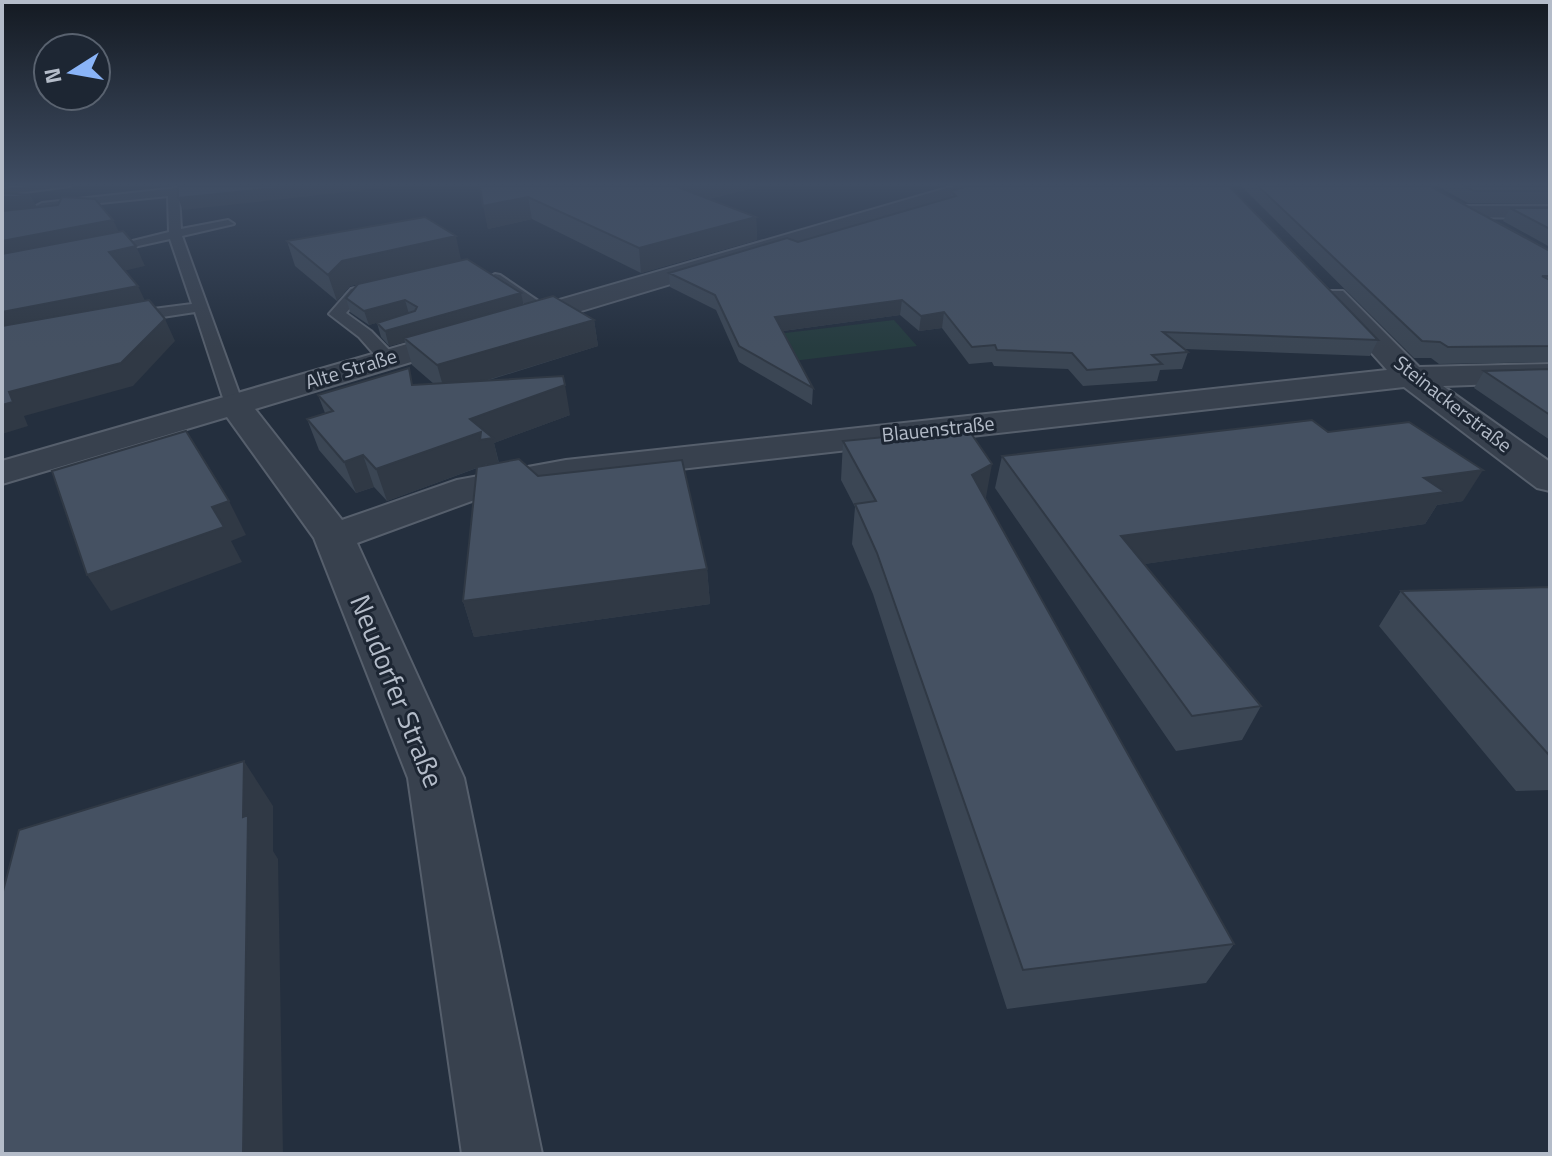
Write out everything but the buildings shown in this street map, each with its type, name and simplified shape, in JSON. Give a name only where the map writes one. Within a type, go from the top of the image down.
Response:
[{"type":"street","name":"Alte Straße","points":[[2,473],[790,240]]},
{"type":"street","name":"Steinackerstraße","points":[[1314,276],[1411,377],[1550,480]]},
{"type":"street","name":"Blauenstraße","points":[[334,537],[471,488],[566,471],[1411,377],[1550,373]]},
{"type":"street","name":"Neudorfer Straße","points":[[234,404],[334,537],[436,778],[502,1154]]},
{"type":"lane","points":[[90,252],[147,240]]},
{"type":"lane","points":[[177,240],[234,404]]},
{"type":"lane","points":[[484,271],[545,311]]},
{"type":"lane","points":[[386,285],[356,292],[337,314],[372,332],[387,358]]},
{"type":"lane","points":[[492,300],[517,293]]},
{"type":"lane","points":[[119,319],[199,307]]},
{"type":"green space","points":[[894,320],[917,346],[768,364],[752,337]]}]
